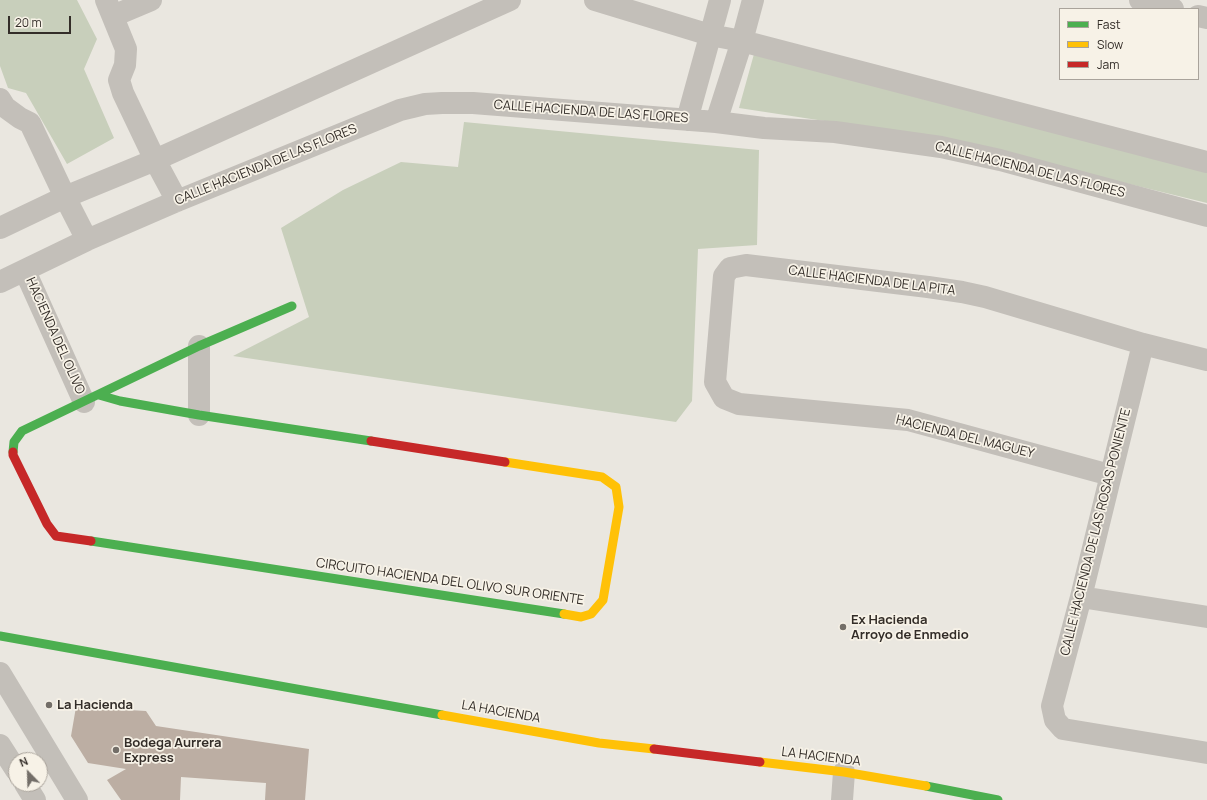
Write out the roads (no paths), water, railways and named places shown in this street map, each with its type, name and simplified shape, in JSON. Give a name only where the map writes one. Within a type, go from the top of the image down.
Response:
[{"type":"street","points":[[152,0],[110,8],[126,49],[125,65],[119,80],[123,93],[154,160],[177,201]]},
{"type":"street","points":[[0,228],[65,197],[154,160],[510,0]]},
{"type":"street","points":[[595,0],[710,36],[742,41],[1207,162]]},
{"type":"street","points":[[687,120],[720,0]]},
{"type":"street","points":[[716,122],[742,41],[753,0]]},
{"type":"street","points":[[1140,0],[1169,8]]},
{"type":"street","points":[[0,99],[5,107],[30,123],[87,240]]},
{"type":"street","name":"CALLE HACIENDA DE LAS FLORES","points":[[0,282],[87,240],[177,201],[400,110],[425,104],[473,103],[716,122],[764,128],[835,132],[941,147],[1000,160],[1207,216]]},
{"type":"street","name":"CALLE HACIENDA DE LA PITA","points":[[724,398],[715,382],[724,276],[730,268],[746,265],[962,292],[985,297],[1142,344],[1207,360]]},
{"type":"street","name":"HACIENDA DEL OLIVO","points":[[25,271],[92,398]]},
{"type":"street","name":"HACIENDA DEL OLIVO","points":[[56,536],[47,524],[13,455],[14,442],[22,432],[199,346],[292,306]]},
{"type":"street","name":"CALLE HACIENDA DE LAS ROSAS PONIENTE","points":[[1142,344],[1081,597],[1052,706],[1055,720],[1063,728],[1207,752]]},
{"type":"street","points":[[199,346],[199,415]]},
{"type":"street","name":"CIRCUITO HACIENDA DEL OLIVO SUR ORIENTE","points":[[56,536],[581,616],[591,614],[602,600],[619,507],[616,488],[602,477],[199,415],[120,401],[92,398]]},
{"type":"street","name":"HACIENDA DEL MAGUEY","points":[[724,398],[740,404],[908,420],[1110,475]]},
{"type":"street","points":[[1081,597],[1207,617]]},
{"type":"street","name":"LA HACIENDA","points":[[0,636],[599,743],[844,772],[998,800]]},
{"type":"street","points":[[0,673],[78,800]]},
{"type":"street","points":[[0,744],[8,757]]},
{"type":"street","points":[[842,800],[844,772]]},
{"type":"place","name":"Ex Hacienda Arroyo de Enmedio","points":[[843,627]]},
{"type":"place","name":"La Hacienda","points":[[49,705]]},
{"type":"place","name":"Bodega Aurrera Express","points":[[116,750]]}]
